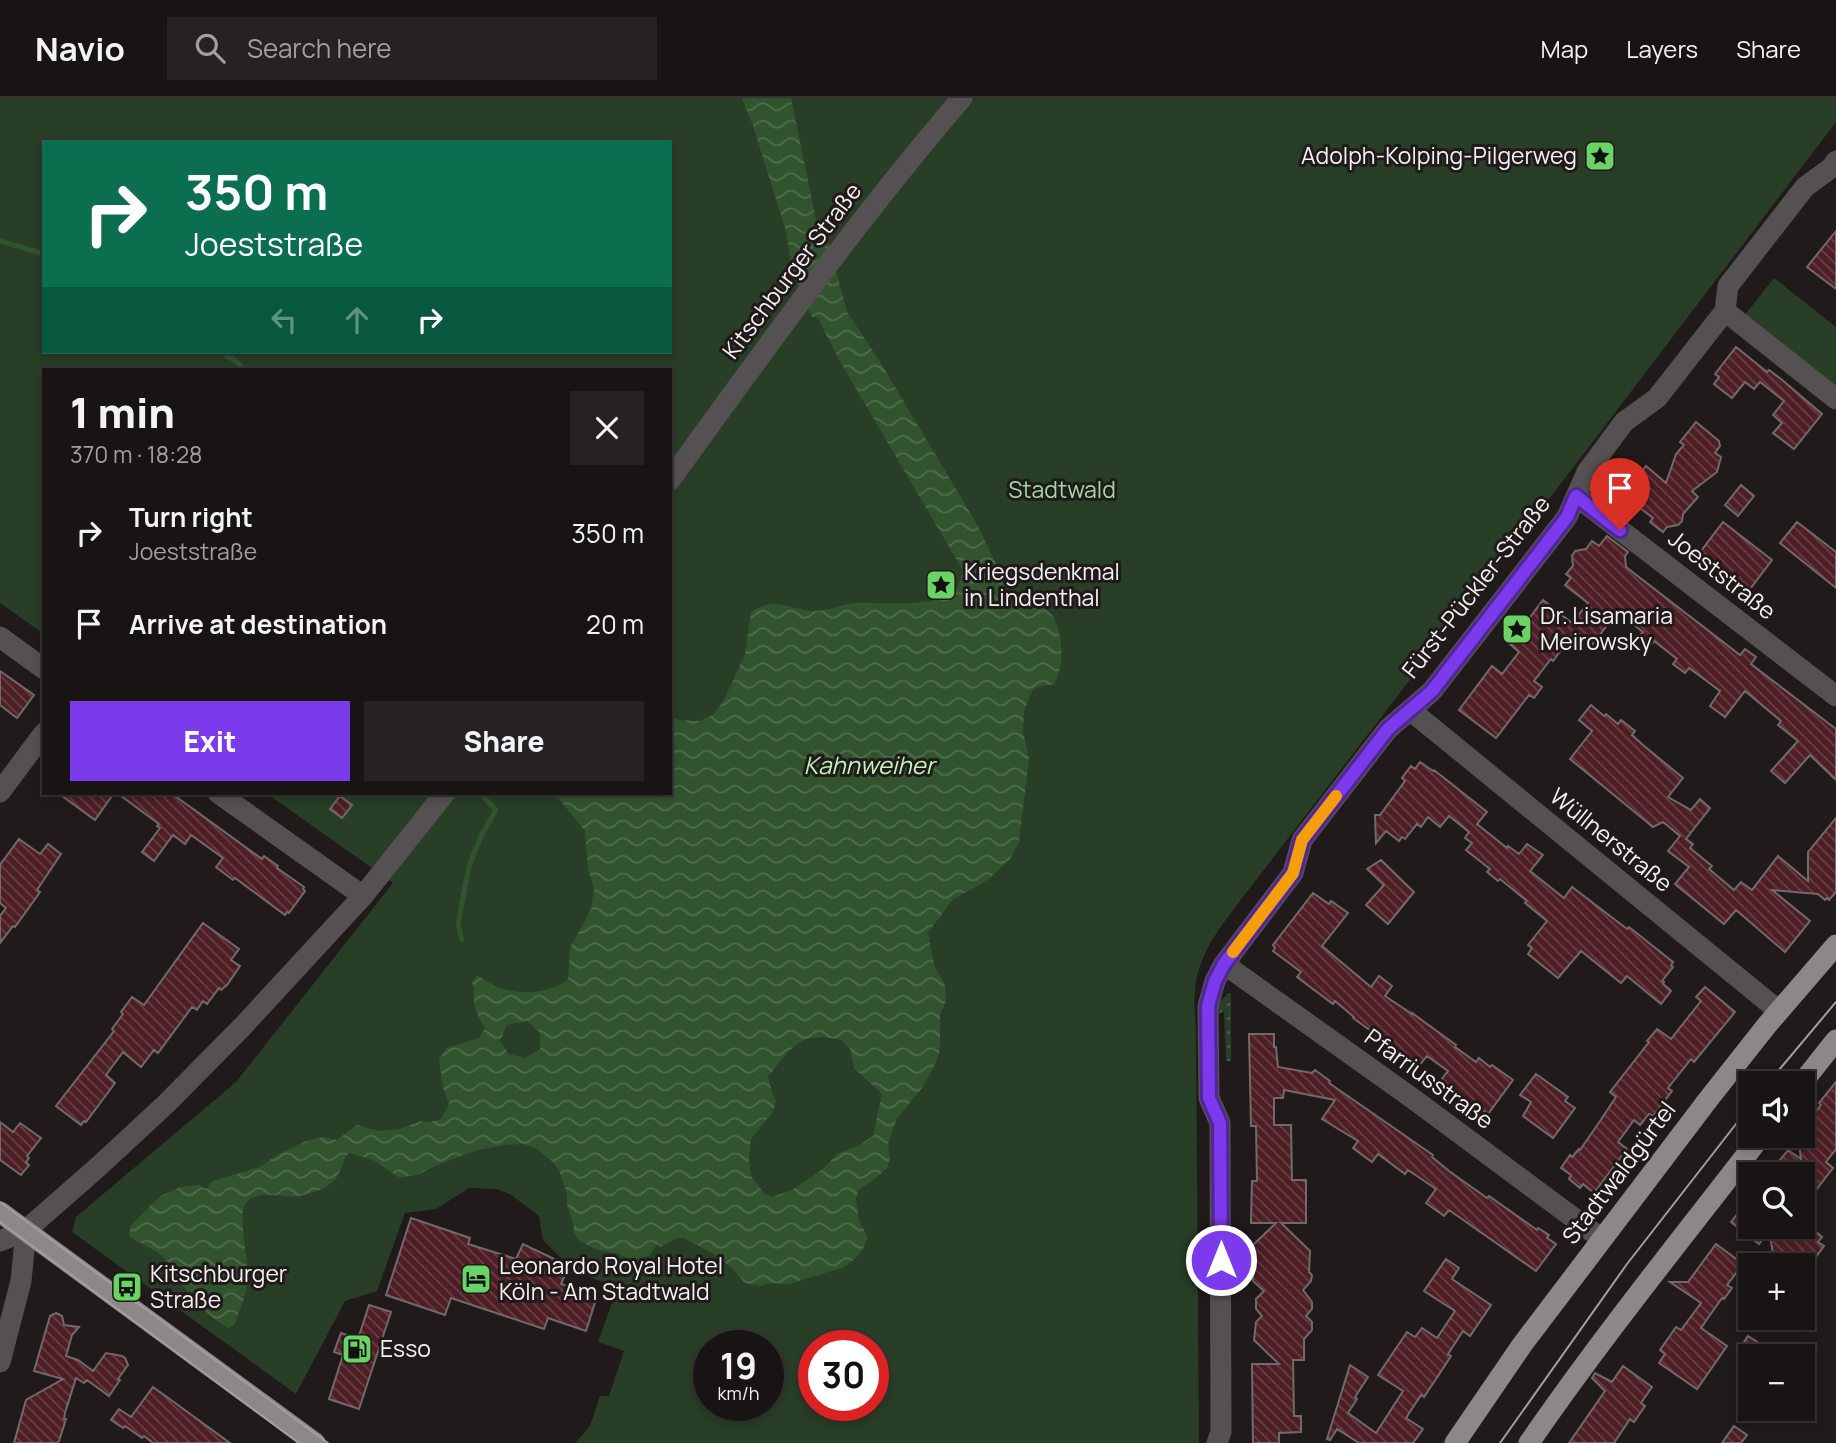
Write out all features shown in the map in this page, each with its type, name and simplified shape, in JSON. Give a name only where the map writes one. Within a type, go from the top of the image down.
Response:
[{"type":"main road","name":"Stadtwaldgürtel","points":[[1455,1443],[1522,1345],[1715,1090],[1836,945]]},
{"type":"main road","points":[[1812,1071],[1835,1044]]},
{"type":"main road","points":[[1529,1443],[1594,1352],[1752,1148]]},
{"type":"main road","points":[[0,1212],[315,1443]]},
{"type":"street","name":"Kitschburger Straße","points":[[672,477],[846,241],[961,98]]},
{"type":"street","name":"Fürst-Pückler-Straße","points":[[1217,1443],[1221,1432],[1220,1123],[1209,1098],[1208,1006],[1215,981],[1224,964],[1293,873],[1302,840],[1388,729],[1432,691],[1567,517],[1587,472],[1624,422],[1657,398],[1725,311],[1728,286],[1805,187],[1831,168],[1836,161]]},
{"type":"street","points":[[1725,311],[1836,399]]},
{"type":"street","name":"Joeststraße","points":[[1576,496],[1836,696]]},
{"type":"street","points":[[0,638],[42,668]]},
{"type":"street","name":"Wüllnerstraße","points":[[1410,710],[1779,1011]]},
{"type":"street","points":[[0,792],[42,736]]},
{"type":"street","points":[[221,795],[363,896]]},
{"type":"street","points":[[0,1241],[26,1230],[98,1167],[253,1017],[363,896],[443,795]]},
{"type":"street","name":"Pfarriusstraße","points":[[1224,964],[1412,1098],[1602,1239]]},
{"type":"street","points":[[0,1362],[21,1281],[26,1230]]},
{"type":"green space","name":"Stadtwald","points":[[0,98],[1836,98],[1836,122],[1233,910],[1204,957],[1197,978],[1194,1001],[1199,1443],[575,1443],[590,1426],[600,1396],[609,1396],[624,1351],[598,1342],[617,1289],[584,1274],[561,1258],[543,1240],[539,1216],[510,1194],[496,1189],[469,1188],[436,1209],[405,1213],[377,1291],[345,1301],[296,1394],[72,1232],[76,1217],[236,1082],[393,883],[269,795],[672,795],[672,368],[42,368],[42,633],[0,603]]},
{"type":"green space","points":[[1774,278],[1836,327],[1836,389],[1744,316]]},
{"type":"green space","points":[[1231,993],[1231,1061],[1226,1061],[1224,1011],[1214,1017],[1216,1006]]},
{"type":"water","name":"Kahnweiher","points":[[742,98],[791,98],[817,224],[826,232],[847,312],[879,360],[978,526],[1005,587],[1006,598],[1020,605],[1048,611],[1053,617],[1061,640],[1061,663],[1054,685],[1033,689],[1024,711],[1023,732],[1029,759],[1019,842],[1010,859],[991,877],[953,899],[928,933],[934,965],[945,985],[946,1001],[940,1015],[939,1053],[922,1088],[896,1120],[888,1144],[890,1159],[887,1168],[859,1190],[856,1198],[859,1221],[868,1237],[863,1249],[844,1267],[789,1284],[771,1283],[760,1286],[745,1283],[731,1267],[684,1238],[677,1238],[661,1247],[657,1244],[649,1256],[631,1260],[579,1241],[573,1231],[567,1194],[559,1170],[537,1149],[524,1144],[502,1145],[475,1151],[419,1174],[400,1178],[373,1160],[349,1153],[337,1177],[330,1185],[320,1190],[299,1196],[261,1195],[248,1201],[244,1207],[243,1221],[248,1283],[235,1324],[229,1328],[221,1324],[179,1281],[162,1256],[129,1236],[131,1225],[159,1197],[180,1187],[198,1185],[207,1189],[212,1181],[260,1167],[306,1141],[322,1137],[337,1140],[357,1125],[380,1131],[441,1119],[449,1104],[443,1088],[439,1060],[446,1048],[479,1038],[485,1028],[474,1004],[472,983],[477,975],[497,987],[515,992],[552,988],[568,980],[570,948],[591,909],[594,889],[588,869],[585,831],[558,795],[672,795],[672,717],[699,721],[713,715],[724,700],[745,654],[751,612],[758,608],[778,604],[814,611],[856,603],[920,603],[950,593],[959,584],[962,569],[841,363],[817,317],[812,317],[792,272],[786,231]],"holes":[[[527,1021],[540,1033],[540,1049],[525,1058],[509,1054],[500,1041],[507,1025]],[[824,1037],[842,1040],[850,1049],[854,1068],[882,1094],[873,1136],[858,1146],[837,1154],[824,1168],[792,1190],[772,1197],[765,1194],[751,1176],[749,1159],[751,1139],[773,1112],[776,1101],[768,1077],[800,1042],[808,1038]]]},
{"type":"building","points":[[1836,231],[1836,289],[1807,267]]},
{"type":"building","points":[[1736,347],[1767,372],[1769,370],[1781,379],[1822,414],[1794,449],[1773,433],[1782,423],[1773,415],[1784,401],[1760,382],[1754,389],[1745,382],[1732,398],[1714,384],[1719,377],[1715,374]]},
{"type":"building","points":[[1696,422],[1719,441],[1720,446],[1715,453],[1721,457],[1717,472],[1692,491],[1698,497],[1683,514],[1682,521],[1678,525],[1667,527],[1663,532],[1650,522],[1653,518],[1627,498],[1630,494],[1628,484],[1646,466],[1666,483],[1676,454],[1684,445],[1680,442]]},
{"type":"building","points":[[1741,485],[1754,496],[1738,516],[1725,505]]},
{"type":"building","points":[[1723,522],[1772,560],[1747,593],[1698,555]]},
{"type":"building","points":[[1797,522],[1836,552],[1836,588],[1780,543]]},
{"type":"building","points":[[1607,536],[1628,552],[1625,556],[1626,567],[1740,655],[1745,649],[1756,657],[1751,664],[1836,729],[1836,780],[1810,755],[1785,783],[1771,771],[1798,741],[1778,725],[1781,721],[1745,691],[1725,717],[1710,706],[1720,691],[1689,668],[1685,673],[1673,664],[1677,659],[1654,641],[1650,646],[1638,637],[1643,632],[1617,612],[1593,644],[1575,631],[1534,681],[1542,687],[1534,698],[1529,695],[1496,738],[1459,710],[1492,666],[1502,674],[1519,652],[1510,644],[1543,600],[1572,623],[1588,603],[1565,585],[1571,578],[1566,574],[1573,566],[1572,556],[1575,551],[1586,549],[1592,541],[1599,546]]},
{"type":"building","points":[[0,671],[34,695],[17,718],[0,705]]},
{"type":"building","points":[[1591,705],[1604,716],[1606,714],[1618,724],[1621,720],[1635,731],[1632,735],[1683,778],[1668,797],[1691,810],[1700,799],[1710,808],[1686,839],[1693,844],[1690,848],[1712,866],[1709,869],[1734,890],[1741,882],[1752,890],[1778,856],[1808,881],[1808,852],[1836,818],[1836,892],[1829,900],[1818,894],[1772,890],[1810,921],[1785,952],[1736,910],[1724,924],[1675,884],[1689,867],[1668,851],[1680,836],[1663,822],[1653,827],[1570,759],[1592,731],[1579,720]]},
{"type":"building","points":[[1420,762],[1487,812],[1477,824],[1507,848],[1508,846],[1519,854],[1527,844],[1543,855],[1530,871],[1564,898],[1572,887],[1673,962],[1673,967],[1662,981],[1671,991],[1661,1004],[1627,976],[1621,983],[1581,951],[1558,978],[1528,954],[1532,948],[1528,945],[1547,921],[1525,903],[1527,901],[1487,872],[1490,869],[1466,850],[1472,843],[1465,838],[1469,832],[1449,816],[1440,827],[1428,817],[1421,827],[1417,824],[1405,839],[1402,837],[1399,841],[1386,831],[1376,843],[1375,815],[1380,815],[1405,781],[1402,778],[1411,766],[1415,769]]},
{"type":"building","points":[[61,795],[113,795],[95,820]]},
{"type":"building","points":[[120,795],[174,795],[262,859],[264,856],[278,866],[277,868],[304,887],[305,891],[285,915],[216,867],[223,858],[191,835],[185,844],[173,835],[154,861],[142,852],[160,828],[157,826],[159,824]]},
{"type":"building","points":[[340,796],[352,805],[342,818],[330,809]]},
{"type":"building","points":[[19,839],[40,854],[48,844],[61,854],[37,890],[40,892],[38,895],[0,943],[0,916],[6,908],[0,903],[0,865]]},
{"type":"building","points":[[1381,860],[1414,892],[1388,924],[1366,905],[1384,885],[1367,869]]},
{"type":"building","points":[[1313,893],[1348,913],[1322,946],[1371,987],[1379,976],[1392,986],[1385,996],[1476,1062],[1479,1058],[1513,1080],[1488,1114],[1441,1080],[1448,1071],[1427,1056],[1419,1066],[1353,1018],[1335,1001],[1333,1004],[1297,977],[1301,972],[1273,951],[1273,945]]},
{"type":"building","points":[[203,923],[239,949],[231,960],[240,966],[227,985],[221,990],[219,988],[207,1004],[203,1001],[197,1010],[192,1007],[158,1053],[154,1050],[141,1067],[123,1052],[106,1075],[115,1083],[81,1125],[56,1106],[114,1031],[112,1029],[123,1014],[121,1012],[132,997],[144,1005]]},
{"type":"building","points":[[1705,987],[1735,1012],[1694,1062],[1691,1059],[1668,1088],[1672,1091],[1653,1116],[1649,1114],[1640,1125],[1634,1120],[1618,1142],[1627,1149],[1594,1193],[1583,1184],[1580,1188],[1569,1179],[1571,1175],[1561,1168],[1570,1155],[1572,1157],[1580,1150],[1600,1121],[1616,1097],[1610,1092],[1649,1042],[1647,1041],[1657,1029],[1671,1039],[1701,1001],[1696,997]]},
{"type":"building","points":[[1249,1034],[1274,1034],[1278,1067],[1312,1073],[1315,1070],[1330,1081],[1329,1083],[1433,1155],[1432,1157],[1449,1171],[1537,1230],[1538,1228],[1549,1235],[1547,1238],[1556,1244],[1536,1271],[1449,1210],[1444,1216],[1426,1203],[1436,1189],[1408,1170],[1405,1174],[1378,1154],[1372,1162],[1353,1148],[1358,1141],[1322,1119],[1335,1100],[1284,1090],[1283,1098],[1274,1098],[1274,1125],[1291,1125],[1292,1180],[1306,1180],[1306,1223],[1281,1223],[1310,1251],[1311,1281],[1303,1290],[1312,1302],[1312,1309],[1306,1316],[1312,1322],[1312,1330],[1304,1339],[1304,1360],[1293,1360],[1294,1416],[1301,1416],[1301,1432],[1279,1433],[1279,1443],[1253,1443],[1252,1364],[1279,1364],[1254,1340],[1256,1322],[1262,1316],[1256,1309],[1256,1299],[1264,1291],[1253,1281],[1253,1245],[1276,1223],[1251,1223],[1252,1181],[1257,1181],[1256,1126],[1251,1126]]},
{"type":"building","points":[[1536,1074],[1568,1097],[1565,1101],[1575,1108],[1553,1138],[1523,1116],[1531,1102],[1520,1095]]},
{"type":"building","points":[[1836,1082],[1836,1149],[1826,1162],[1833,1168],[1816,1190],[1815,1162],[1779,1161],[1788,1150],[1801,1159],[1800,1148],[1815,1148],[1815,1113],[1821,1105],[1819,1103]]},
{"type":"building","points":[[0,1122],[13,1132],[20,1123],[41,1138],[27,1156],[29,1158],[26,1162],[29,1165],[21,1175],[0,1160]]},
{"type":"building","points":[[1738,1213],[1738,1228],[1731,1222]]},
{"type":"building","name":"Leonardo Royal Hotel Köln - Am Stadtwald","points":[[411,1218],[470,1238],[468,1244],[516,1259],[523,1244],[569,1266],[561,1284],[597,1296],[586,1331],[548,1318],[544,1329],[451,1298],[445,1315],[386,1295]]},
{"type":"building","points":[[1815,1231],[1822,1237],[1818,1242],[1824,1246],[1815,1258],[1815,1253],[1773,1253],[1770,1239],[1815,1239]]},
{"type":"building","points":[[1716,1244],[1738,1260],[1738,1271],[1727,1285],[1732,1288],[1701,1328],[1727,1346],[1697,1389],[1659,1363],[1665,1354],[1660,1350],[1676,1327],[1681,1330],[1701,1303],[1670,1282],[1688,1282]]},
{"type":"building","points":[[1446,1259],[1459,1268],[1452,1279],[1491,1305],[1470,1336],[1463,1331],[1436,1379],[1424,1397],[1421,1395],[1406,1418],[1423,1429],[1413,1443],[1359,1443],[1337,1429],[1330,1440],[1327,1439],[1350,1365],[1368,1377],[1348,1413],[1376,1433],[1403,1391],[1378,1375],[1407,1332],[1415,1337],[1422,1328],[1437,1338],[1455,1311],[1424,1291]]},
{"type":"building","points":[[369,1305],[391,1312],[359,1409],[329,1399],[343,1355],[334,1352],[341,1333],[358,1339]]},
{"type":"building","points":[[56,1313],[62,1316],[64,1325],[79,1327],[72,1335],[66,1356],[78,1360],[93,1371],[106,1353],[122,1356],[128,1365],[109,1396],[87,1380],[84,1383],[76,1378],[57,1443],[14,1443],[26,1400],[63,1379],[34,1371],[50,1316]]},
{"type":"building","points":[[1748,1336],[1760,1344],[1743,1344]]},
{"type":"building","points":[[1623,1366],[1652,1387],[1641,1403],[1645,1406],[1634,1422],[1630,1419],[1614,1443],[1569,1443],[1605,1391],[1592,1378],[1595,1373],[1612,1382]]},
{"type":"building","points":[[153,1387],[230,1443],[153,1443],[111,1420],[119,1409],[131,1417]]},
{"type":"building","points":[[1734,1426],[1747,1435],[1741,1443],[1722,1443]]},
{"type":"waterway","points":[[0,241],[42,253]]},
{"type":"waterway","points":[[223,354],[243,368]]},
{"type":"waterway","points":[[462,940],[458,924],[469,866],[481,836],[496,810],[482,795]]},
{"type":"tram line","points":[[1778,1071],[1836,1002]]},
{"type":"tram line","points":[[1500,1443],[1627,1264],[1738,1121]]},
{"type":"tram line","points":[[0,1202],[328,1443]]},
{"type":"tram line","points":[[0,1222],[299,1443]]},
{"type":"slow traffic","points":[[1233,952],[1293,873],[1302,840],[1336,796]]},
{"type":"place","name":"Adolph-Kolping-Pilgerweg","points":[[1600,156]]},
{"type":"place","name":"Kriegsdenkmal in Lindenthal","points":[[941,585]]},
{"type":"place","name":"Dr. Lisamaria Meirowsky","points":[[1517,629]]},
{"type":"place","name":"Leonardo Royal Hotel Köln - Am Stadtwald","points":[[476,1279]]},
{"type":"place","name":"Kitschburger Straße","points":[[127,1287]]},
{"type":"place","name":"Esso","points":[[357,1349]]},
{"type":"route","points":[[1221,1260],[1220,1123],[1209,1098],[1208,1006],[1215,981],[1224,964],[1293,873],[1302,840],[1388,729],[1432,691],[1567,517],[1576,496],[1620,530]]}]
